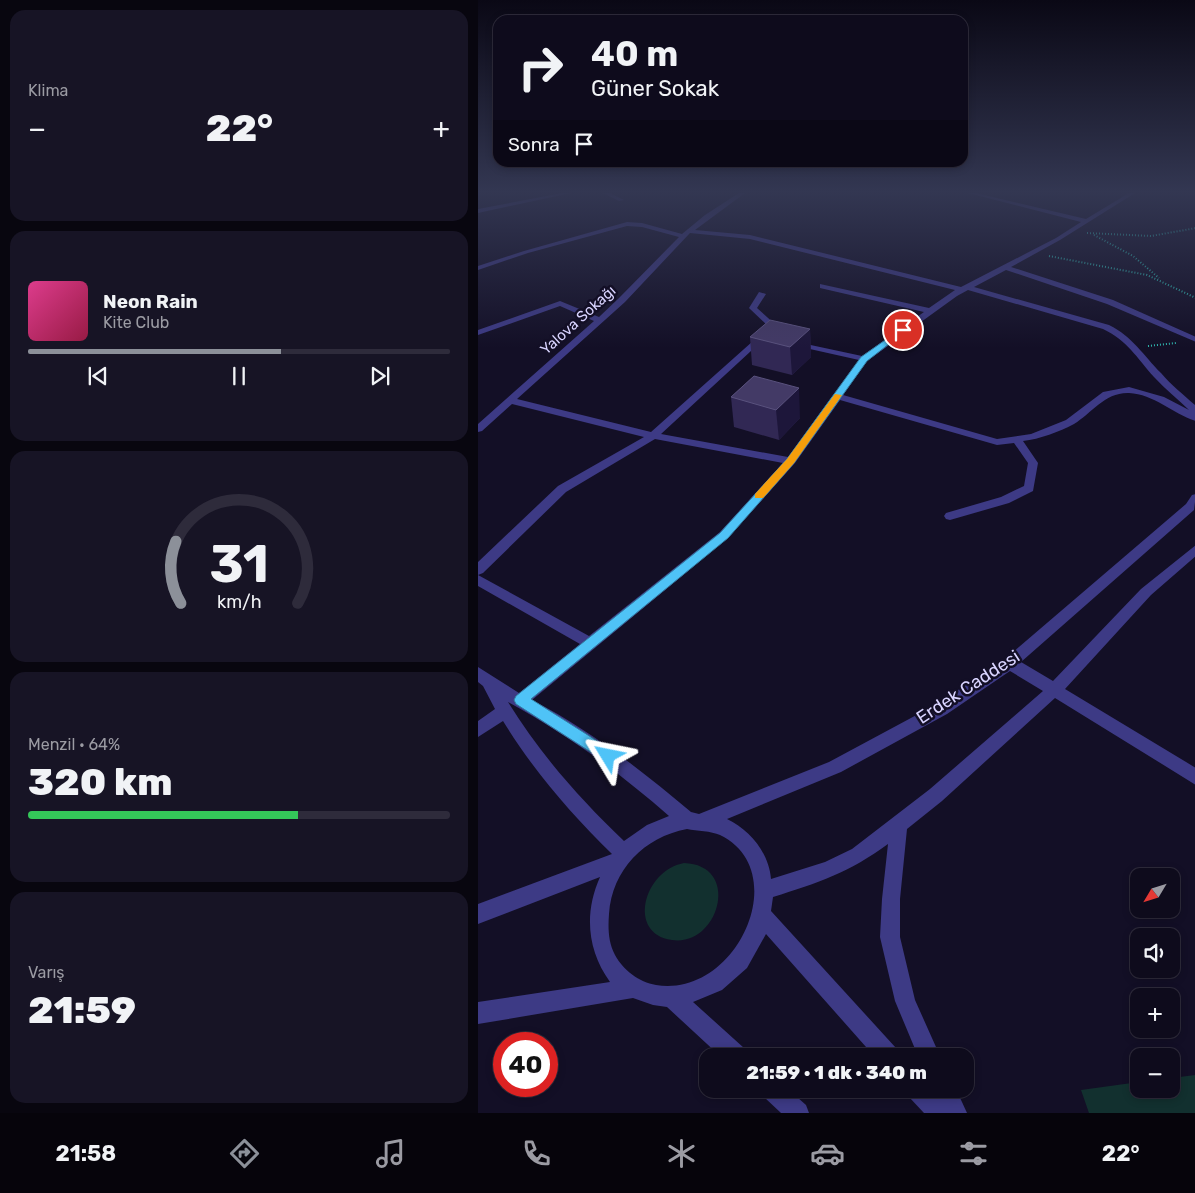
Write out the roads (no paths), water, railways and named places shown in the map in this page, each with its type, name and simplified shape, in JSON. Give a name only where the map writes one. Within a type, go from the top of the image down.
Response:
[{"type":"street","points":[[478,268],[551,245]]},
{"type":"street","name":"Yalova Sokağı","points":[[478,429],[622,300],[675,245]]},
{"type":"street","points":[[783,245],[964,288],[1106,327],[1134,344],[1150,368],[1196,412]]},
{"type":"street","points":[[521,700],[724,536],[791,461],[864,359],[964,288],[1046,245]]},
{"type":"street","points":[[1005,268],[1110,302],[1195,339]]},
{"type":"street","points":[[823,286],[930,311]]},
{"type":"street","points":[[478,570],[562,489],[653,436],[772,337],[774,327],[753,308],[762,294]]},
{"type":"street","points":[[478,333],[560,303],[600,320]]},
{"type":"street","points":[[772,337],[864,359]]},
{"type":"street","points":[[838,396],[997,442],[1033,437],[1070,422],[1106,394],[1129,390],[1161,399],[1196,418]]},
{"type":"street","points":[[509,400],[653,436],[791,461]]},
{"type":"street","points":[[950,516],[1005,500],[1029,488],[1033,463],[1017,440]]},
{"type":"street","name":"Erdek Caddesi","points":[[695,820],[835,767],[942,709],[1010,663],[1190,506],[1196,498]]},
{"type":"street","points":[[765,890],[828,870],[858,855],[936,796],[1053,691],[1146,592],[1196,549]]},
{"type":"street","points":[[478,580],[591,644]]},
{"type":"street","points":[[1010,663],[1196,777]]},
{"type":"street","points":[[483,678],[521,700],[619,764],[695,820]]},
{"type":"street","points":[[483,678],[532,754],[567,797],[621,857]]},
{"type":"street","points":[[478,730],[504,711]]},
{"type":"street","points":[[478,914],[621,857],[654,830],[670,823],[695,820],[730,829],[750,847],[762,874],[765,890],[762,915],[756,935],[745,954],[730,971],[712,984],[699,990],[672,997],[652,995],[634,988],[619,978],[608,963],[601,945],[598,926],[599,906],[604,887],[621,857]]},
{"type":"street","points":[[899,825],[891,899],[890,937],[905,1001],[926,1048]]},
{"type":"street","points":[[762,915],[881,1048]]},
{"type":"street","points":[[478,1013],[634,988]]},
{"type":"street","points":[[672,997],[727,1048]]},
{"type":"street","points":[[782,1098],[798,1113]]},
{"type":"street","points":[[925,1098],[938,1113]]},
{"type":"street","points":[[948,1098],[956,1113]]}]
